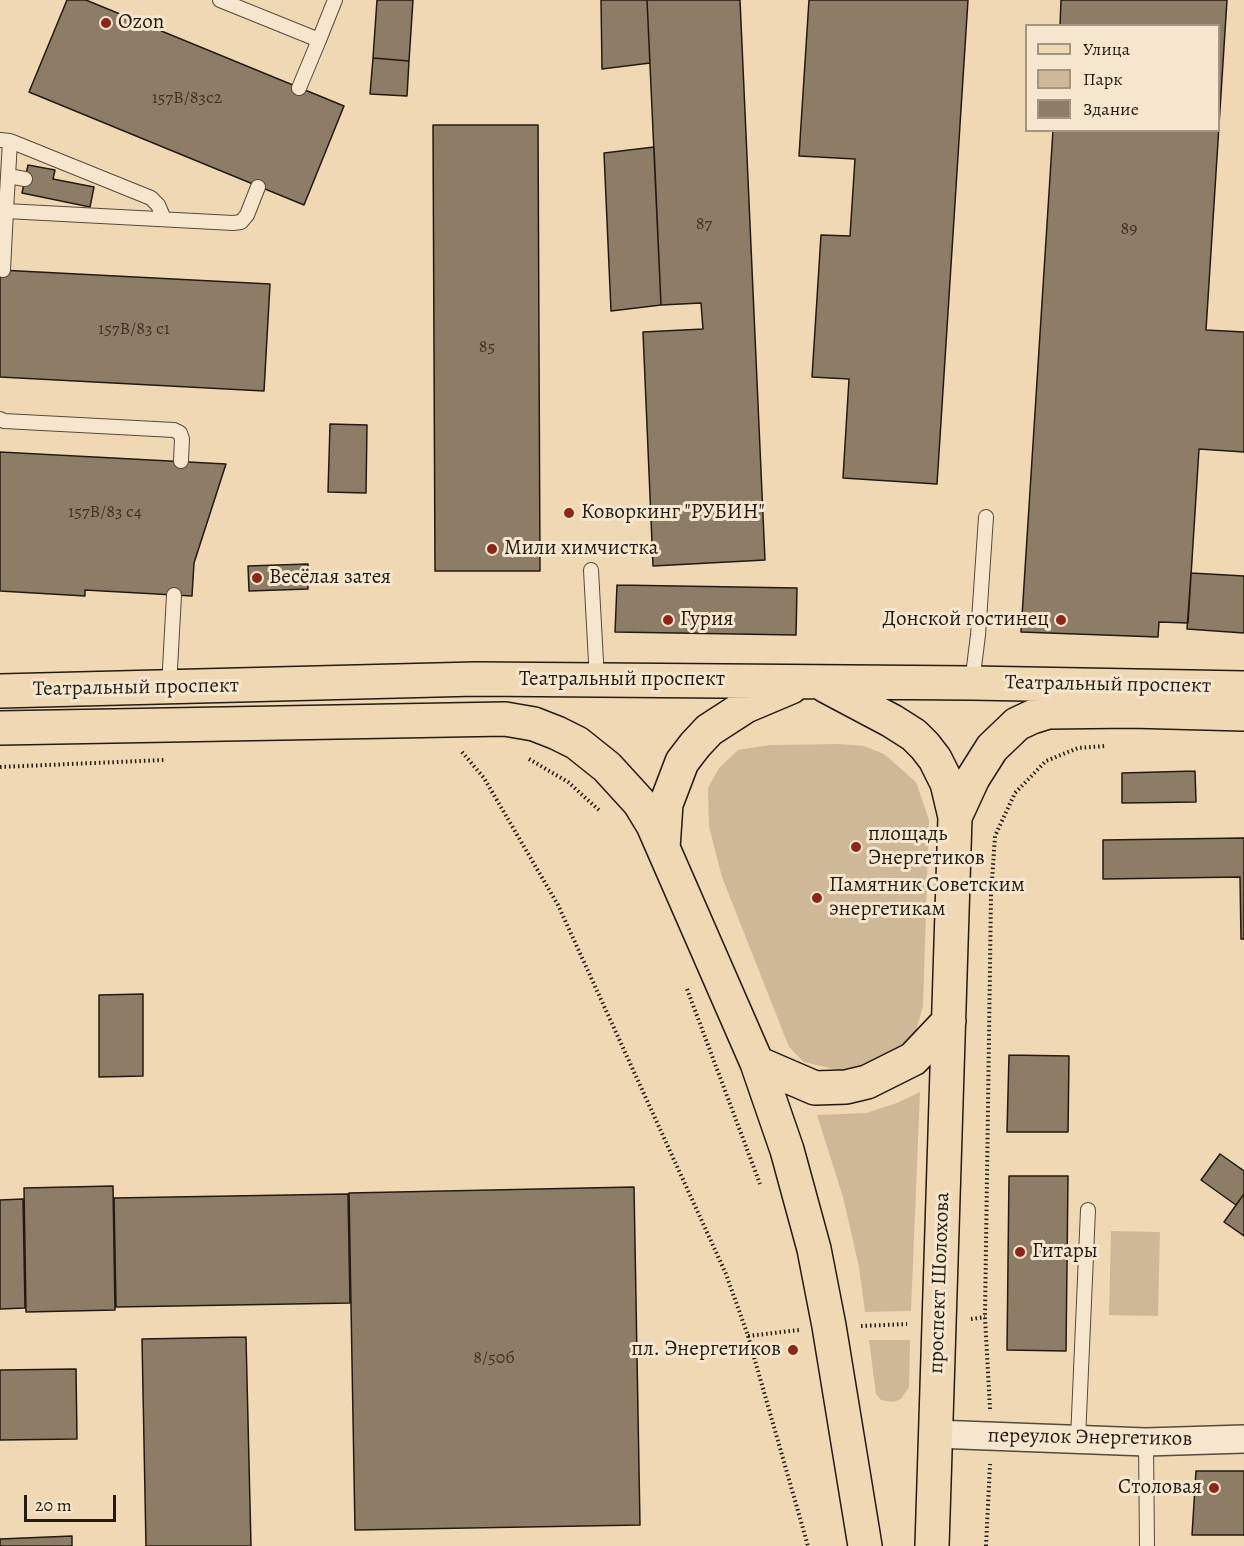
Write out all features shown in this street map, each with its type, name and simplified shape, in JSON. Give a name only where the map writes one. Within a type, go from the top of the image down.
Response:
[{"type":"main road","name":"Театральный проспект","points":[[0,691],[476,679],[972,683],[1244,688]]},
{"type":"main road","points":[[757,1063],[815,1088],[846,1087],[867,1082],[913,1059],[949,1021],[955,817],[953,801],[944,775],[935,759],[914,735],[844,694],[810,682],[775,692],[746,706],[709,730],[694,745],[682,762],[666,804],[663,850],[757,1063],[786,1150],[811,1238],[814,1328],[865,1546]]},
{"type":"main road","name":"Театральный проспект","points":[[955,817],[973,778],[992,748],[1017,724],[1032,717],[1048,712],[1131,711],[1244,714]]},
{"type":"main road","name":"Театральный проспект","points":[[0,728],[476,718],[534,724],[557,733],[592,754],[623,783],[639,802],[653,825],[663,850]]},
{"type":"main road","name":"проспект Шолохова","points":[[932,1546],[949,1021]]},
{"type":"street","name":"переулок Энергетиков","points":[[935,1434],[1146,1442],[1244,1439]]},
{"type":"lane","points":[[220,0],[319,40]]},
{"type":"lane","points":[[299,88],[335,0]]},
{"type":"lane","points":[[3,270],[8,176],[5,140],[151,198],[158,205],[164,219]]},
{"type":"lane","points":[[8,176],[25,179]]},
{"type":"lane","points":[[6,211],[241,222],[247,215],[258,187]]},
{"type":"lane","points":[[0,419],[174,430],[180,433],[182,439],[181,461]]},
{"type":"lane","points":[[972,683],[978,635],[986,517]]},
{"type":"lane","points":[[591,570],[597,680]]},
{"type":"lane","points":[[169,687],[174,595]]},
{"type":"lane","points":[[1078,1439],[1088,1210]]},
{"type":"lane","points":[[1146,1442],[1147,1546]]},
{"type":"path","points":[[985,1317],[991,896],[995,836],[1016,793],[1046,761],[1078,748],[1113,746]]},
{"type":"path","points":[[473,751],[461,751],[484,778],[558,905],[726,1274],[748,1336],[808,1546]]},
{"type":"path","points":[[524,756],[568,782],[605,815]]},
{"type":"path","points":[[0,767],[174,759]]},
{"type":"path","points":[[686,987],[761,1186]]},
{"type":"path","points":[[797,1319],[814,1328]]},
{"type":"path","points":[[748,1336],[814,1328],[939,1323]]},
{"type":"green space","points":[[770,745],[864,746],[884,754],[916,782],[929,820],[923,1006],[916,1031],[901,1048],[879,1062],[842,1071],[804,1062],[789,1047],[722,877],[709,827],[708,788],[719,768],[738,750]]},
{"type":"green space","points":[[920,1092],[911,1311],[865,1312],[859,1267],[843,1197],[817,1115],[866,1113],[897,1103]]},
{"type":"green space","points":[[1111,1231],[1160,1232],[1158,1316],[1109,1315]]},
{"type":"green space","points":[[869,1340],[910,1340],[909,1387],[901,1399],[893,1402],[881,1400],[876,1394]]},
{"type":"building","points":[[67,0],[86,0],[344,106],[304,205],[29,92]]},
{"type":"building","points":[[377,0],[413,0],[409,61],[373,58]]},
{"type":"building","points":[[601,0],[647,0],[650,63],[602,69]]},
{"type":"building","points":[[647,0],[740,0],[765,560],[653,566],[643,332],[703,329],[701,303],[661,305]]},
{"type":"building","points":[[809,0],[968,0],[937,484],[843,478],[849,379],[812,377],[821,235],[850,236],[855,159],[799,156]]},
{"type":"building","points":[[1061,0],[1227,0],[1220,110],[1220,24],[1060,24]]},
{"type":"building","points":[[373,58],[409,61],[407,96],[370,94]]},
{"type":"building","points":[[433,125],[538,125],[540,571],[435,571]]},
{"type":"building","points":[[1053,132],[1219,132],[1206,330],[1244,332],[1244,452],[1199,449],[1188,623],[1159,622],[1158,637],[1021,632]]},
{"type":"building","points":[[654,147],[661,305],[611,311],[604,153]]},
{"type":"building","points":[[28,165],[55,170],[53,179],[94,187],[90,207],[22,193]]},
{"type":"building","points":[[0,270],[270,284],[264,391],[0,377]]},
{"type":"building","points":[[330,424],[367,425],[366,493],[328,492]]},
{"type":"building","points":[[0,452],[226,464],[194,563],[192,596],[85,590],[85,596],[0,591]]},
{"type":"building","points":[[308,564],[308,589],[249,591],[248,566]]},
{"type":"building","points":[[1191,573],[1244,576],[1244,633],[1187,629]]},
{"type":"building","points":[[617,585],[797,588],[796,635],[615,632]]},
{"type":"building","points":[[1195,771],[1196,802],[1122,803],[1122,773]]},
{"type":"building","points":[[1244,838],[1244,939],[1241,939],[1240,877],[1103,879],[1103,840]]},
{"type":"building","points":[[143,994],[143,1076],[99,1077],[99,995]]},
{"type":"building","points":[[1009,1055],[1069,1056],[1068,1132],[1007,1132]]},
{"type":"building","points":[[1220,1154],[1244,1171],[1244,1194],[1236,1205],[1201,1180]]},
{"type":"building","points":[[1009,1176],[1068,1176],[1066,1351],[1007,1350]]},
{"type":"building","points":[[113,1186],[115,1310],[26,1312],[24,1188]]},
{"type":"building","points":[[634,1187],[640,1525],[355,1530],[349,1193]]},
{"type":"building","points":[[348,1194],[350,1303],[116,1307],[114,1198]]},
{"type":"building","points":[[1244,1194],[1244,1236],[1224,1222]]},
{"type":"building","points":[[23,1199],[25,1308],[0,1309],[0,1200]]},
{"type":"building","points":[[246,1337],[251,1546],[146,1546],[142,1339]]},
{"type":"building","points":[[76,1369],[77,1439],[0,1440],[0,1370]]},
{"type":"building","points":[[1196,1471],[1244,1471],[1244,1535],[1192,1535]]},
{"type":"building","points":[[72,1536],[72,1546],[0,1546],[0,1539]]},
{"type":"place","name":"Ozon","points":[[106,23]]},
{"type":"place","name":"Коворкинг \"РУБИН\"","points":[[569,513]]},
{"type":"place","name":"Мили химчистка","points":[[492,549]]},
{"type":"place","name":"Весёлая затея","points":[[257,578]]},
{"type":"place","name":"Гурия","points":[[668,620]]},
{"type":"place","name":"Донской гостинец","points":[[1061,620]]},
{"type":"place","name":"площадь Энергетиков","points":[[856,847]]},
{"type":"place","name":"Памятник Советским энергетикам","points":[[817,898]]},
{"type":"place","name":"Гитары","points":[[1020,1252]]},
{"type":"place","name":"пл. Энергетиков","points":[[793,1350]]},
{"type":"place","name":"Столовая","points":[[1214,1488]]}]
